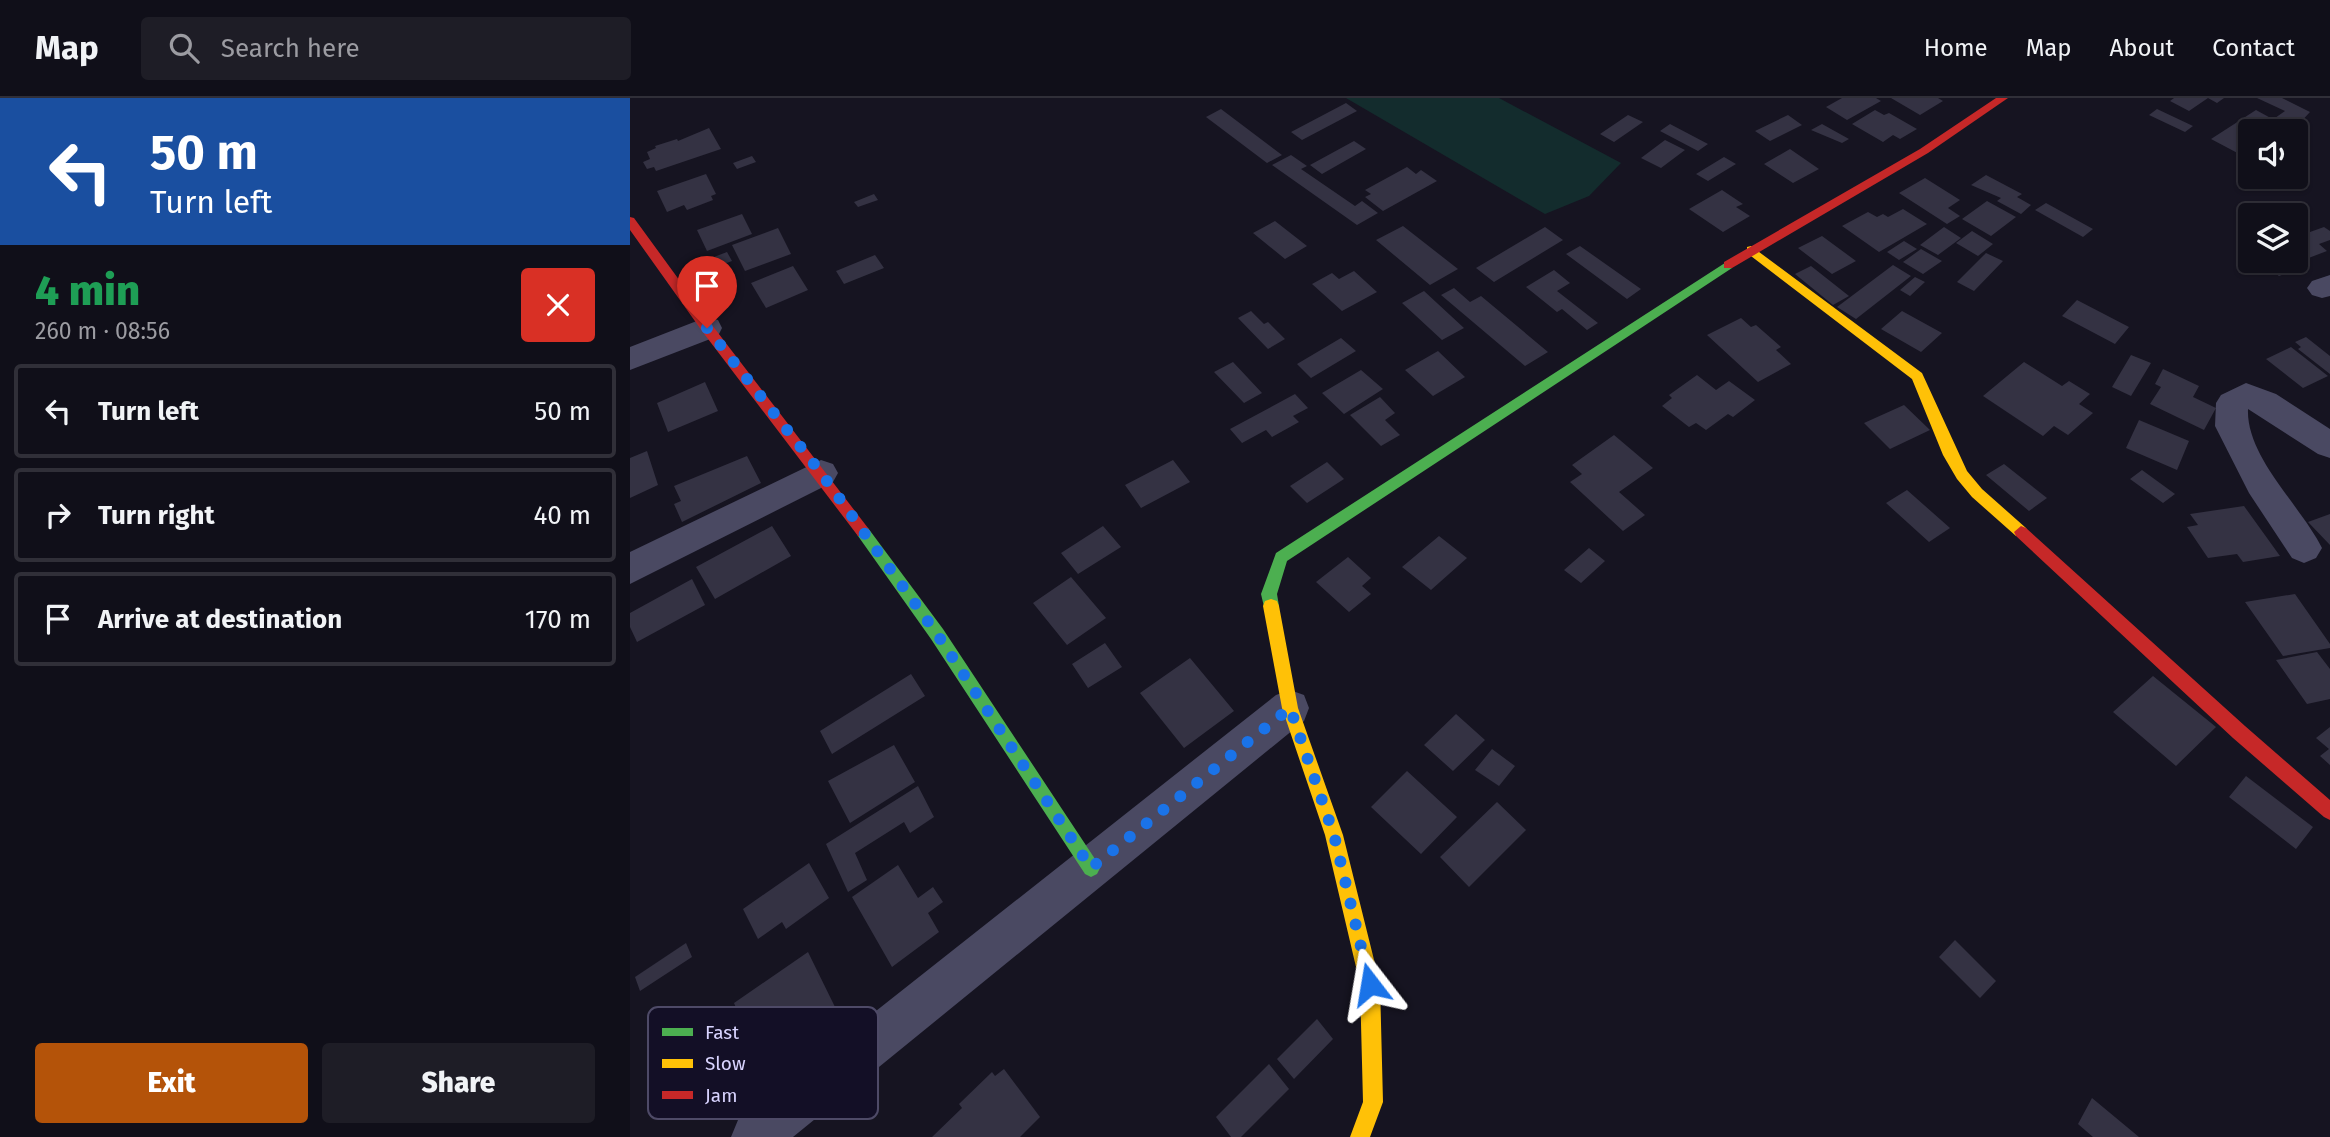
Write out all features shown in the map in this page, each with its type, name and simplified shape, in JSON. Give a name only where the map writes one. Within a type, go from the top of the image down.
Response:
[{"type":"street","points":[[1360,1137],[1373,1102],[1370,984],[1334,835],[1290,708],[1269,594],[1281,557],[1751,250],[1924,151],[2003,98]]},
{"type":"street","points":[[634,234],[821,473],[937,634],[1091,868]]},
{"type":"street","points":[[1751,250],[1917,376],[1931,395],[1954,466],[1965,480],[2239,733],[2330,811]]},
{"type":"street","points":[[630,359],[707,328]]},
{"type":"street","points":[[2304,548],[2261,484],[2231,426],[2232,404],[2246,395],[2264,402],[2330,445]]},
{"type":"street","points":[[630,569],[821,473]]},
{"type":"street","points":[[878,1039],[1290,708]]},
{"type":"street","points":[[755,1137],[777,1119]]},
{"type":"green space","points":[[1346,98],[1499,98],[1621,163],[1589,196],[1545,214]]},
{"type":"building","points":[[1842,98],[1876,98],[1881,101],[1847,120],[1826,107]]},
{"type":"building","points":[[1891,98],[1938,98],[1943,101],[1920,115]]},
{"type":"building","points":[[2174,98],[2208,98],[2189,111],[2170,101]]},
{"type":"building","points":[[2208,98],[2224,98],[2217,103]]},
{"type":"building","points":[[2257,98],[2282,98],[2310,112],[2303,119],[2275,118],[2285,111]]},
{"type":"building","points":[[1346,103],[1357,111],[1302,140],[1291,132]]},
{"type":"building","points":[[1221,109],[1282,155],[1267,163],[1206,117]]},
{"type":"building","points":[[2157,109],[2193,126],[2185,132],[2149,115]]},
{"type":"building","points":[[1875,110],[1884,115],[1889,113],[1917,129],[1900,139],[1893,135],[1883,142],[1852,124]]},
{"type":"building","points":[[2256,110],[2272,119],[2242,119]]},
{"type":"building","points":[[1628,115],[1643,122],[1614,142],[1600,134]]},
{"type":"building","points":[[1788,115],[1802,125],[1770,141],[1755,131]]},
{"type":"building","points":[[2238,122],[2238,153],[2211,139]]},
{"type":"building","points":[[1670,124],[1708,144],[1698,151],[1660,131]]},
{"type":"building","points":[[1822,124],[1849,139],[1842,143],[1811,130]]},
{"type":"building","points":[[709,128],[721,149],[656,171],[654,167],[647,169],[643,162],[650,159],[647,152],[656,148],[655,146],[677,139],[678,141]]},
{"type":"building","points":[[1665,140],[1685,150],[1661,168],[1641,158]]},
{"type":"building","points":[[1354,141],[1366,149],[1322,174],[1310,165]]},
{"type":"building","points":[[1790,149],[1819,169],[1793,183],[1764,164]]},
{"type":"building","points":[[1291,155],[1307,166],[1301,169],[1355,206],[1362,201],[1378,213],[1357,225],[1272,165]]},
{"type":"building","points":[[752,156],[756,162],[737,169],[733,163]]},
{"type":"building","points":[[1724,157],[1736,164],[1708,181],[1696,174]]},
{"type":"building","points":[[1407,167],[1416,174],[1421,170],[1437,181],[1383,211],[1365,197],[1371,194],[1365,190]]},
{"type":"building","points":[[706,174],[716,194],[711,196],[713,200],[687,210],[684,205],[667,212],[657,191]]},
{"type":"building","points":[[1986,175],[2022,194],[2017,197],[2031,205],[2021,214],[1997,201],[2001,198],[1971,185]]},
{"type":"building","points":[[1925,178],[1960,200],[1948,208],[1960,216],[1947,224],[1899,193]]},
{"type":"building","points":[[1722,190],[1743,204],[1736,207],[1750,216],[1723,232],[1689,209]]},
{"type":"building","points":[[874,194],[878,200],[858,207],[854,202]]},
{"type":"building","points":[[1987,201],[2016,217],[1991,236],[1962,219]]},
{"type":"building","points":[[2046,203],[2093,229],[2083,237],[2035,210]]},
{"type":"building","points":[[1903,209],[1927,224],[1879,252],[1842,226],[1868,212],[1877,217],[1883,214],[1888,217]]},
{"type":"building","points":[[742,214],[752,234],[707,251],[697,230]]},
{"type":"building","points":[[1275,221],[1307,246],[1285,259],[1253,233]]},
{"type":"building","points":[[1403,226],[1458,269],[1430,285],[1376,240]]},
{"type":"building","points":[[1545,227],[1563,240],[1494,282],[1476,268]]},
{"type":"building","points":[[1944,227],[1961,238],[1938,255],[1920,245]]},
{"type":"building","points":[[2324,227],[2330,231],[2330,240],[2319,244],[2327,251],[2308,258],[2308,233]]},
{"type":"building","points":[[778,228],[791,254],[745,271],[732,245]]},
{"type":"building","points":[[1972,231],[1993,244],[1978,256],[1956,243]]},
{"type":"building","points":[[1822,236],[1856,261],[1832,274],[1798,248]]},
{"type":"building","points":[[1904,241],[1917,249],[1899,260],[1887,252]]},
{"type":"building","points":[[1580,246],[1641,289],[1627,299],[1566,254]]},
{"type":"building","points":[[1921,249],[1942,261],[1923,274],[1903,262]]},
{"type":"building","points":[[727,252],[732,261],[711,269],[706,260]]},
{"type":"building","points":[[1986,253],[2003,261],[1974,291],[1957,282]]},
{"type":"building","points":[[875,255],[884,268],[844,284],[836,271]]},
{"type":"building","points":[[1893,265],[1911,276],[1856,319],[1837,307]]},
{"type":"building","points":[[793,266],[808,290],[766,308],[751,283]]},
{"type":"building","points":[[1811,266],[1849,296],[1833,305],[1795,274]]},
{"type":"building","points":[[1554,270],[1570,283],[1557,291],[1598,323],[1587,330],[1562,309],[1557,312],[1526,287]]},
{"type":"building","points":[[1354,271],[1377,292],[1342,311],[1312,284],[1332,273],[1339,279]]},
{"type":"building","points":[[1915,277],[1925,282],[1910,296],[1900,290]]},
{"type":"building","points":[[1454,288],[1470,302],[1481,296],[1548,352],[1525,366],[1441,295]]},
{"type":"building","points":[[1424,291],[1464,328],[1442,340],[1402,303]]},
{"type":"building","points":[[2077,300],[2129,327],[2115,344],[2062,316]]},
{"type":"building","points":[[1251,311],[1264,324],[1268,322],[1285,339],[1268,349],[1238,318]]},
{"type":"building","points":[[1902,311],[1942,333],[1921,352],[1881,329]]},
{"type":"building","points":[[1741,318],[1751,327],[1756,325],[1781,347],[1776,350],[1791,364],[1758,382],[1707,335]]},
{"type":"building","points":[[2306,337],[2330,356],[2330,374],[2298,349],[2301,347],[2295,342]]},
{"type":"building","points":[[1341,338],[1356,351],[1311,378],[1297,364]]},
{"type":"building","points":[[2291,347],[2328,376],[2303,388],[2266,359]]},
{"type":"building","points":[[1438,351],[1465,377],[1433,396],[1405,370]]},
{"type":"building","points":[[2131,355],[2151,363],[2131,396],[2112,387]]},
{"type":"building","points":[[1233,362],[1262,393],[1244,403],[1214,372]]},
{"type":"building","points":[[2024,362],[2062,386],[2069,381],[2090,394],[2079,404],[2093,413],[2068,435],[2054,426],[2043,436],[1983,396]]},
{"type":"building","points":[[2163,369],[2199,386],[2193,397],[2216,408],[2204,430],[2150,404],[2161,387],[2155,384]]},
{"type":"building","points":[[1361,370],[1383,389],[1344,414],[1322,393]]},
{"type":"building","points":[[1697,375],[1716,390],[1729,381],[1755,400],[1733,417],[1728,414],[1706,430],[1696,423],[1689,427],[1662,406],[1672,398],[1669,395]]},
{"type":"building","points":[[705,382],[718,411],[668,432],[657,403]]},
{"type":"building","points":[[1295,394],[1308,408],[1293,416],[1299,422],[1272,437],[1266,430],[1242,443],[1230,429]]},
{"type":"building","points":[[1380,397],[1395,413],[1385,420],[1400,435],[1381,446],[1350,415]]},
{"type":"building","points":[[1904,405],[1930,430],[1890,449],[1864,423]]},
{"type":"building","points":[[2139,420],[2189,441],[2177,470],[2126,448]]},
{"type":"building","points":[[1614,435],[1653,468],[1619,492],[1645,515],[1623,531],[1570,482],[1582,474],[1572,465]]},
{"type":"building","points":[[647,451],[658,485],[630,498],[630,458]]},
{"type":"building","points":[[747,456],[761,483],[682,522],[674,504],[681,501],[674,486]]},
{"type":"building","points":[[1173,460],[1190,482],[1141,508],[1125,485]]},
{"type":"building","points":[[1327,462],[1344,479],[1307,503],[1290,486]]},
{"type":"building","points":[[2004,464],[2047,498],[2029,511],[1986,475]]},
{"type":"building","points":[[2142,470],[2175,494],[2163,503],[2130,479]]},
{"type":"building","points":[[1907,490],[1950,528],[1929,542],[1886,503]]},
{"type":"building","points":[[2244,506],[2280,556],[2243,562],[2237,554],[2208,558],[2187,527],[2198,525],[2190,514]]},
{"type":"building","points":[[2330,514],[2330,545],[2308,522]]},
{"type":"building","points":[[772,526],[791,556],[715,599],[696,567]]},
{"type":"building","points":[[1103,526],[1121,547],[1078,574],[1061,553]]},
{"type":"building","points":[[1439,536],[1467,558],[1431,590],[1402,567]]},
{"type":"building","points":[[1589,548],[1605,561],[1581,583],[1564,570]]},
{"type":"building","points":[[1348,557],[1371,578],[1362,586],[1371,594],[1349,612],[1316,582]]},
{"type":"building","points":[[1071,577],[1106,618],[1067,645],[1033,603]]},
{"type":"building","points":[[692,579],[705,605],[637,642],[630,627],[630,613]]},
{"type":"building","points":[[2295,594],[2330,644],[2330,648],[2283,656],[2245,602]]},
{"type":"building","points":[[1105,643],[1122,667],[1088,688],[1072,664]]},
{"type":"building","points":[[2317,652],[2330,669],[2330,699],[2307,704],[2276,660]]},
{"type":"building","points":[[1190,658],[1234,711],[1184,748],[1140,693]]},
{"type":"building","points":[[911,674],[925,696],[832,754],[820,731]]},
{"type":"building","points":[[2153,676],[2216,727],[2176,766],[2113,712]]},
{"type":"building","points":[[1456,714],[1485,740],[1453,771],[1424,745]]},
{"type":"building","points":[[2330,727],[2330,765],[2320,756],[2329,749],[2316,738]]},
{"type":"building","points":[[894,745],[915,782],[850,823],[828,781]]},
{"type":"building","points":[[1492,749],[1515,766],[1499,786],[1475,770]]},
{"type":"building","points":[[1407,771],[1457,817],[1421,854],[1371,807]]},
{"type":"building","points":[[2246,776],[2313,827],[2296,849],[2229,797]]},
{"type":"building","points":[[918,786],[934,817],[910,833],[904,822],[855,853],[867,880],[848,892],[826,844]]},
{"type":"building","points":[[1497,802],[1526,830],[1469,887],[1440,857]]},
{"type":"building","points":[[809,863],[829,898],[786,929],[782,922],[758,939],[743,909]]},
{"type":"building","points":[[898,865],[918,898],[933,887],[943,902],[928,913],[939,932],[892,967],[852,897]]},
{"type":"building","points":[[1955,940],[1996,981],[1980,998],[1939,957]]},
{"type":"building","points":[[686,943],[692,957],[640,991],[635,977]]},
{"type":"building","points":[[808,952],[835,1007],[736,1007],[734,1003]]},
{"type":"building","points":[[1317,1019],[1333,1039],[1294,1079],[1277,1059]]},
{"type":"building","points":[[1269,1064],[1289,1089],[1241,1137],[1231,1137],[1216,1117]]},
{"type":"building","points":[[1004,1069],[1040,1117],[1020,1137],[932,1137],[962,1108],[959,1104],[992,1072],[995,1076]]},
{"type":"building","points":[[2092,1098],[2139,1137],[2093,1137],[2078,1124]]},
{"type":"traffic: fast","points":[[1271,606],[1269,594],[1281,557],[1728,265]]},
{"type":"traffic: fast","points":[[863,532],[937,634],[1091,868]]},
{"type":"traffic: slow","points":[[1751,250],[1917,376],[1956,466],[1977,493],[2021,532]]},
{"type":"traffic: slow","points":[[1271,606],[1290,708],[1334,835],[1370,984],[1373,1102],[1360,1137]]},
{"type":"traffic: jam","points":[[1728,265],[1924,151],[2003,98]]},
{"type":"traffic: jam","points":[[630,221],[707,328],[863,532]]},
{"type":"traffic: jam","points":[[2021,532],[2239,732],[2330,811]]},
{"type":"route","points":[[707,328],[821,473],[937,634],[1091,868],[1290,708],[1334,835],[1370,984]]}]
